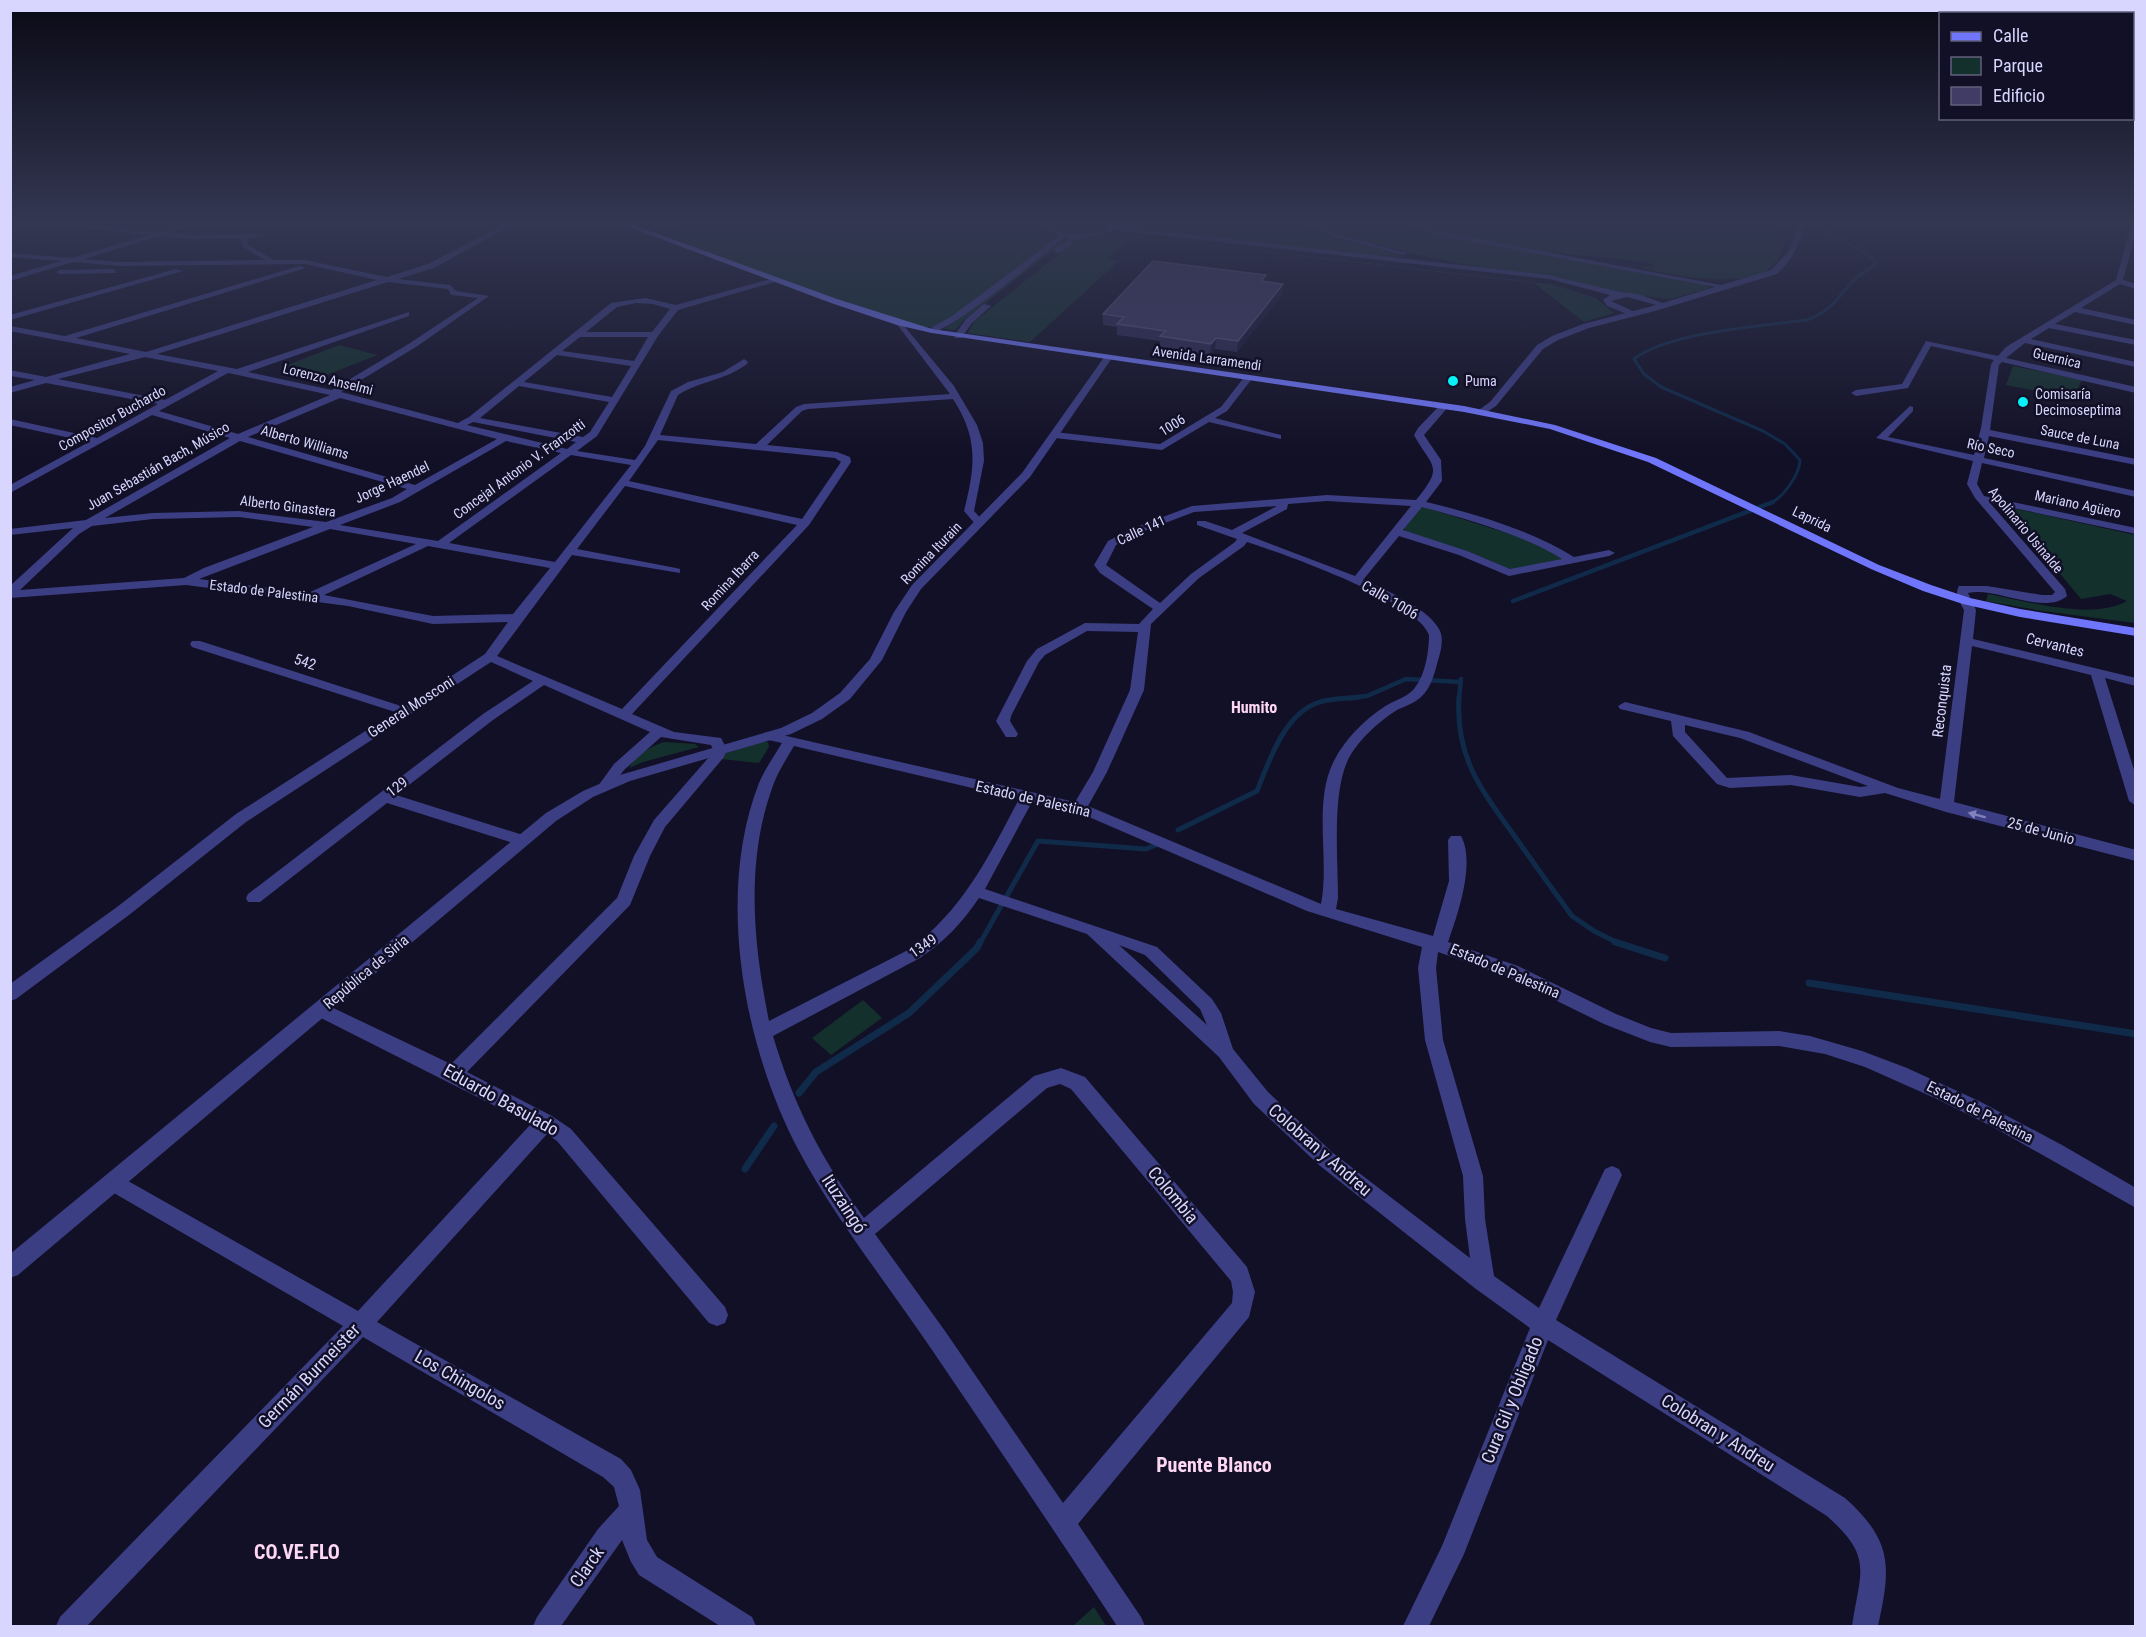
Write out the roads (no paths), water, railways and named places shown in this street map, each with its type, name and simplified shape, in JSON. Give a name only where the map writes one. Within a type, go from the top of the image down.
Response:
[{"type":"main road","name":"Avenida Larramendi","points":[[836,300],[932,332],[1481,412]]},
{"type":"main road","name":"Laprida","points":[[1481,412],[1552,427],[1622,449],[1668,467],[1899,578],[1966,601],[2058,620],[2136,632]]},
{"type":"street","points":[[10,318],[73,300]]},
{"type":"street","points":[[65,338],[192,300]]},
{"type":"street","points":[[10,390],[135,355],[147,354],[321,300]]},
{"type":"street","name":"Juan Sebastián Bach, Músico","points":[[10,593],[75,532],[89,523],[239,437],[335,394],[479,300]]},
{"type":"street","points":[[459,426],[472,419],[576,334],[618,303],[643,302],[665,304],[675,308],[701,300]]},
{"type":"street","points":[[932,332],[978,300]]},
{"type":"street","points":[[958,336],[969,321],[995,300]]},
{"type":"street","points":[[1607,300],[1610,304],[1632,314]]},
{"type":"street","points":[[1649,300],[1664,305]]},
{"type":"street","points":[[1481,412],[1493,404],[1540,347],[1547,342],[1586,326],[1680,300]]},
{"type":"street","points":[[1999,358],[2088,300]]},
{"type":"street","name":"Concejal Antonio V. Franzotti","points":[[440,545],[586,441],[600,428],[654,335],[675,308]]},
{"type":"street","points":[[2074,309],[2136,323]]},
{"type":"street","points":[[238,372],[406,314]]},
{"type":"street","points":[[900,323],[940,372],[955,396],[974,435],[979,461],[969,511],[980,524]]},
{"type":"street","points":[[2049,325],[2136,343]]},
{"type":"street","name":"Lorenzo Anselmi","points":[[10,328],[238,372],[335,394],[505,438],[637,464]]},
{"type":"street","points":[[576,334],[654,335]]},
{"type":"street","points":[[2024,340],[2136,365]]},
{"type":"street","name":"Guernica","points":[[1856,393],[1905,386],[1929,343],[2136,390]]},
{"type":"street","points":[[554,352],[637,364]]},
{"type":"street","points":[[10,395],[144,358],[147,354]]},
{"type":"street","name":"Romina Iturain","points":[[763,738],[818,716],[857,685],[876,660],[911,594],[1026,475],[1108,358]]},
{"type":"street","name":"Apolinario Usinalde","points":[[1966,601],[1963,590],[1971,588],[2041,599],[2056,599],[2061,596],[2061,592],[1980,498],[1972,484],[1985,432],[1995,364],[1999,358]]},
{"type":"street","name":"General Mosconi","points":[[10,994],[123,911],[241,818],[490,657],[517,618],[560,566],[656,437],[674,393],[729,374],[744,362]]},
{"type":"street","name":"Compositor Buchardo","points":[[13,486],[226,370]]},
{"type":"street","points":[[10,373],[167,402]]},
{"type":"street","name":"1006","points":[[1055,435],[1158,448],[1229,404],[1248,378]]},
{"type":"street","points":[[517,383],[616,400]]},
{"type":"street","points":[[656,437],[759,447],[799,409],[807,406],[955,396]]},
{"type":"street","points":[[1357,580],[1437,481],[1439,472],[1435,456],[1424,443],[1420,432],[1444,406]]},
{"type":"street","name":"Río Seco","points":[[1910,409],[1881,438],[2136,494]]},
{"type":"street","name":"Alberto Williams","points":[[151,412],[417,489]]},
{"type":"street","points":[[472,419],[586,441]]},
{"type":"street","points":[[1207,419],[1278,437]]},
{"type":"street","points":[[10,422],[99,441]]},
{"type":"street","name":"Sauce de Luna","points":[[1985,432],[2136,462]]},
{"type":"street","name":"Jorge Haendel","points":[[186,581],[208,570],[330,526],[417,489],[505,438]]},
{"type":"street","name":"Romina Ibarra","points":[[625,714],[805,523],[846,459],[837,455],[759,447]]},
{"type":"street","points":[[623,483],[805,523]]},
{"type":"street","name":"Calle 141","points":[[1161,609],[1101,568],[1101,560],[1112,543],[1135,531],[1192,509],[1337,498],[1418,503],[1502,529],[1557,550],[1572,560]]},
{"type":"street","name":"Mariano Agüero","points":[[1980,498],[2136,531]]},
{"type":"street","points":[[1079,808],[1100,772],[1137,690],[1144,628],[1148,619],[1199,573],[1240,544],[1238,536],[1283,507],[1282,502]]},
{"type":"street","name":"Alberto Ginastera","points":[[10,532],[153,516],[222,513],[330,526],[560,566]]},
{"type":"street","name":"Calle 1006","points":[[1201,523],[1357,580],[1417,614],[1433,629],[1435,649],[1424,682],[1415,696],[1390,709],[1352,745],[1340,762],[1334,787],[1330,898],[1327,912]]},
{"type":"street","points":[[1396,531],[1463,553],[1509,573],[1609,553]]},
{"type":"street","points":[[310,597],[426,543]]},
{"type":"street","points":[[570,551],[676,571]]},
{"type":"street","name":"Estado de Palestina","points":[[10,593],[186,581],[310,597],[439,621],[517,618]]},
{"type":"street","name":"Reconquista","points":[[1946,807],[1970,610],[1966,601]]},
{"type":"street","points":[[1011,734],[1003,721],[1004,716],[1033,661],[1041,652],[1085,627],[1144,628]]},
{"type":"street","name":"Cervantes","points":[[1966,640],[2136,682]]},
{"type":"street","name":"542","points":[[196,644],[404,711]]},
{"type":"street","points":[[453,1074],[624,901],[655,830],[680,797],[717,757],[720,749],[716,741],[682,739],[490,657]]},
{"type":"street","points":[[2097,673],[2136,801]]},
{"type":"street","name":"129","points":[[254,898],[488,717],[543,680]]},
{"type":"street","name":"25 de Junio","points":[[1625,706],[1770,743],[1887,789],[1946,807],[2136,856]]},
{"type":"street","points":[[1678,718],[1678,733],[1722,781],[1730,783],[1791,780],[1860,792],[1887,789]]},
{"type":"street","points":[[605,786],[619,767],[660,730]]},
{"type":"street","points":[[763,738],[789,743]]},
{"type":"street","name":"República de Siria","points":[[10,1268],[321,1010],[521,840],[570,804],[605,786],[646,770],[763,738]]},
{"type":"street","name":"Estado de Palestina","points":[[789,743],[1079,808],[1327,912],[1435,943],[1515,972],[1617,1023],[1655,1037],[1671,1040],[1762,1038],[1795,1041],[1875,1064],[1992,1115],[2136,1199]]},
{"type":"street","name":"Ituzaingó","points":[[789,743],[772,766],[764,788],[747,878],[751,972],[762,1032],[792,1119],[862,1232],[925,1320],[1132,1626]]},
{"type":"street","points":[[385,797],[521,840]]},
{"type":"street","name":"1349","points":[[762,1032],[925,947],[945,930],[974,891],[1007,837],[1027,797]]},
{"type":"street","points":[[1456,840],[1458,865],[1455,897],[1427,968],[1434,1040],[1473,1176],[1475,1219],[1484,1282]]},
{"type":"street","name":"Colobran y Andreu","points":[[974,891],[1094,931],[1225,1052],[1261,1098],[1326,1159],[1484,1282],[1543,1324],[1836,1507],[1857,1524],[1869,1541],[1874,1560],[1875,1575],[1865,1626]]},
{"type":"street","name":"Eduardo Basulado","points":[[321,1010],[545,1122],[577,1147],[717,1315]]},
{"type":"street","name":"Colombia","points":[[862,1232],[1041,1082],[1061,1076],[1078,1083],[1239,1274],[1244,1285],[1245,1298],[1241,1309],[1062,1524]]},
{"type":"street","name":"Germán Burmeister","points":[[69,1626],[361,1323],[545,1122]]},
{"type":"street","name":"Cura Gil y Obligado","points":[[1416,1626],[1451,1554],[1543,1324],[1612,1175]]},
{"type":"street","name":"Los Chingolos","points":[[114,1183],[612,1468],[623,1477],[629,1487],[633,1538],[637,1554],[648,1566],[743,1626]]},
{"type":"street","name":"Clarck","points":[[546,1626],[607,1538],[632,1510]]},
{"type":"waterway","points":[[1771,503],[1780,497],[1790,485],[1799,466],[1800,460],[1785,444],[1763,431],[1661,387],[1644,374],[1634,359],[1669,342],[1692,336],[1807,320],[1829,308],[1836,300]]},
{"type":"waterway","points":[[1513,601],[1771,503]]},
{"type":"waterway","points":[[1354,697],[1367,696],[1406,679],[1460,682]]},
{"type":"waterway","points":[[1459,698],[1461,679]]},
{"type":"waterway","points":[[1178,830],[1257,791],[1279,740],[1295,718],[1305,709],[1322,701],[1354,697]]},
{"type":"waterway","points":[[1349,698],[1354,697]]},
{"type":"waterway","points":[[1354,697],[1360,697]]},
{"type":"waterway","points":[[1459,698],[1461,738],[1466,756],[1492,805],[1572,916],[1618,943]]},
{"type":"waterway","points":[[980,943],[1038,841],[1146,849],[1156,845]]},
{"type":"waterway","points":[[799,1093],[816,1072],[909,1013],[977,948],[980,942]]},
{"type":"waterway","points":[[1618,943],[1665,958]]},
{"type":"waterway","points":[[1809,983],[2136,1034]]},
{"type":"waterway","points":[[745,1169],[774,1126]]},
{"type":"place","name":"Puma","points":[[1453,381]]},
{"type":"place","name":"Comisaría Decimoseptima","points":[[2023,402]]},
{"type":"district","name":"Humito","points":[[1254,707]]},
{"type":"district","name":"Puente Blanco","points":[[1214,1465]]},
{"type":"district","name":"CO.VE.FLO","points":[[297,1552]]}]
